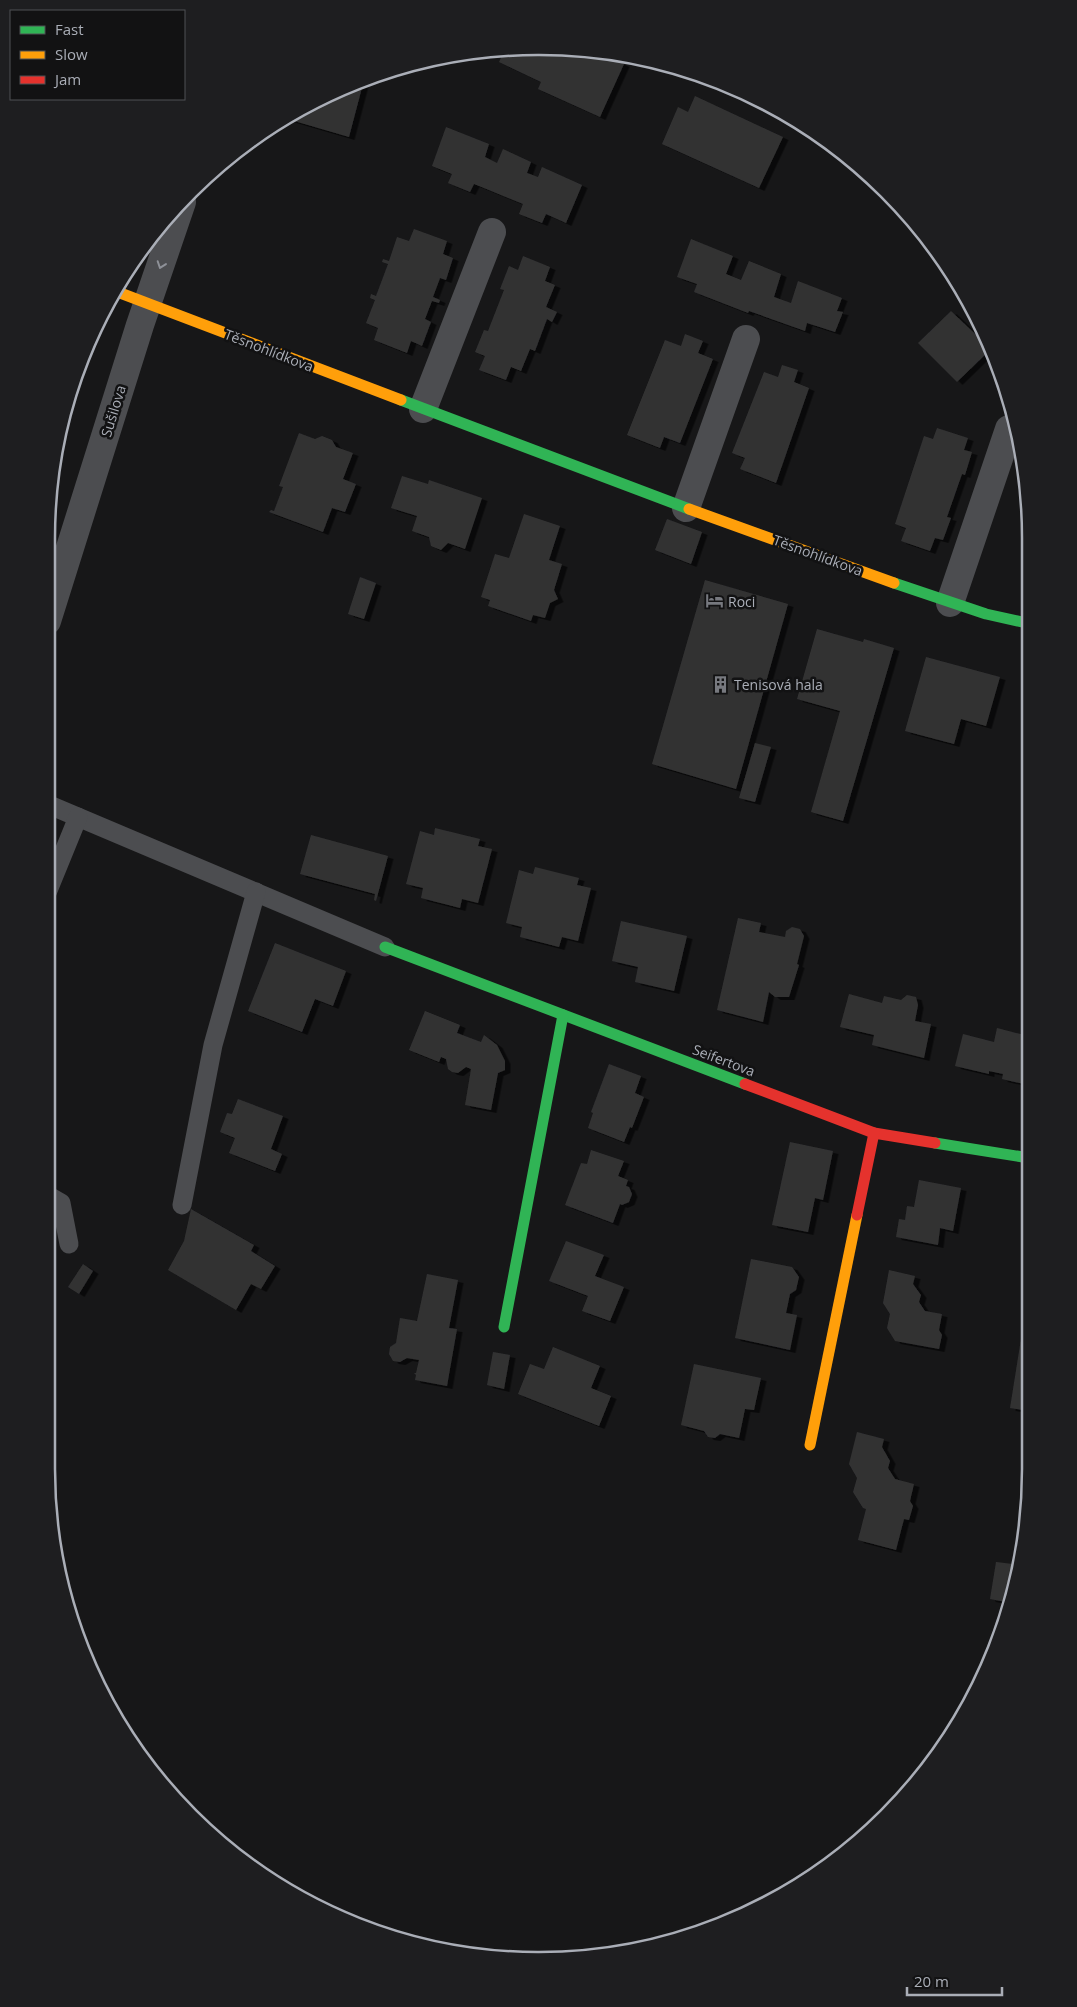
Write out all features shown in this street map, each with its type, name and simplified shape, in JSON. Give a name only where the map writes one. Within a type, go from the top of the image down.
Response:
[{"type":"street","name":"Sušilova","points":[[55,596],[177,218]]},
{"type":"street","points":[[423,409],[492,232]]},
{"type":"street","name":"Těsnohlídkova","points":[[122,294],[686,508],[950,603],[1022,622]]},
{"type":"street","points":[[686,508],[746,339]]},
{"type":"street","points":[[950,603],[1010,428]]},
{"type":"street","name":"Seifertova","points":[[385,947],[874,1133],[1022,1157]]},
{"type":"street","points":[[504,1327],[563,1015]]},
{"type":"street","points":[[810,1445],[874,1133]]},
{"type":"lane","points":[[55,807],[385,947]]},
{"type":"lane","points":[[55,873],[78,816]]},
{"type":"lane","points":[[182,1205],[213,1045],[256,892]]},
{"type":"lane","points":[[55,1200],[61,1204],[69,1244]]},
{"type":"building","points":[[538,55],[602,59],[624,64],[600,117],[538,89],[541,82],[499,62],[502,57]]},
{"type":"building","points":[[362,89],[349,137],[295,121]]},
{"type":"building","points":[[695,96],[783,137],[759,188],[662,144],[678,107],[688,112]]},
{"type":"building","points":[[446,127],[489,144],[485,157],[497,163],[503,149],[531,162],[527,173],[538,177],[542,167],[582,185],[566,223],[546,214],[542,223],[519,214],[523,204],[474,184],[470,192],[448,183],[452,174],[432,166]]},
{"type":"building","points":[[414,229],[447,241],[443,254],[453,258],[446,280],[440,278],[433,297],[440,300],[439,303],[432,301],[425,319],[431,322],[422,346],[411,341],[407,353],[374,340],[378,328],[366,323],[375,300],[370,298],[371,294],[376,296],[388,264],[382,262],[383,259],[389,261],[397,237],[409,241]]},
{"type":"building","points":[[691,239],[733,256],[726,274],[741,280],[749,261],[781,274],[774,297],[791,303],[798,281],[842,298],[837,311],[843,312],[835,332],[807,323],[805,331],[749,311],[748,313],[694,292],[697,284],[677,277]]},
{"type":"building","points":[[523,256],[550,267],[545,281],[555,285],[546,307],[557,312],[552,322],[547,319],[535,351],[530,349],[521,371],[511,367],[506,380],[479,370],[485,356],[475,352],[484,330],[488,331],[504,290],[500,289],[509,266],[518,270]]},
{"type":"building","points":[[951,311],[977,336],[985,354],[957,382],[918,343]]},
{"type":"building","points":[[685,334],[703,341],[698,353],[713,359],[680,443],[664,437],[660,448],[627,435],[665,340],[681,346]]},
{"type":"building","points":[[782,365],[798,370],[794,382],[809,388],[776,483],[740,469],[745,458],[732,453],[764,372],[778,377]]},
{"type":"building","points":[[937,428],[968,438],[964,450],[972,452],[965,475],[962,474],[947,517],[951,518],[943,540],[935,538],[930,551],[901,541],[906,528],[895,524],[924,436],[933,439]]},
{"type":"building","points":[[299,433],[315,439],[322,436],[332,440],[336,447],[353,453],[343,479],[356,484],[345,512],[332,508],[323,532],[269,512],[271,510],[274,511],[283,487],[279,486]]},
{"type":"building","points":[[402,476],[428,484],[429,480],[482,498],[465,549],[448,543],[441,550],[431,546],[429,537],[412,531],[417,516],[391,508]]},
{"type":"building","points":[[524,514],[560,526],[549,560],[562,564],[554,590],[558,599],[550,603],[545,618],[533,615],[531,621],[488,606],[490,600],[481,597],[495,554],[509,558]]},
{"type":"building","points":[[667,519],[702,532],[691,564],[655,550]]},
{"type":"building","points":[[360,577],[376,583],[364,619],[348,614]]},
{"type":"building","name":"Tenisová hala","points":[[705,580],[788,604],[736,789],[652,764]]},
{"type":"building","points":[[817,629],[863,642],[864,639],[894,648],[843,821],[811,812],[840,711],[797,699]]},
{"type":"building","points":[[926,657],[1000,677],[986,726],[961,719],[954,744],[905,731]]},
{"type":"building","points":[[755,743],[771,747],[755,802],[739,798]]},
{"type":"building","points":[[435,828],[480,839],[478,846],[492,849],[478,903],[462,899],[460,908],[421,898],[423,888],[406,884],[420,831],[434,835]]},
{"type":"building","points":[[311,835],[388,856],[376,901],[374,900],[375,894],[300,874]]},
{"type":"building","points":[[535,867],[579,878],[577,885],[591,888],[578,941],[562,937],[559,947],[520,937],[522,927],[506,923],[519,870],[533,874]]},
{"type":"building","points":[[738,918],[761,923],[759,932],[785,937],[786,931],[792,927],[800,929],[804,936],[797,964],[799,965],[789,997],[775,997],[769,992],[763,1022],[717,1010]]},
{"type":"building","points":[[621,921],[687,936],[674,991],[635,982],[638,967],[612,961]]},
{"type":"building","points":[[275,943],[346,971],[333,1006],[315,999],[302,1032],[248,1011]]},
{"type":"building","points":[[849,994],[882,1003],[884,996],[901,1000],[907,995],[916,997],[918,1005],[915,1021],[931,1024],[924,1058],[872,1045],[874,1035],[840,1027]]},
{"type":"building","points":[[425,1011],[460,1025],[457,1033],[481,1042],[484,1035],[497,1045],[505,1061],[505,1070],[498,1073],[491,1110],[465,1105],[471,1069],[466,1067],[458,1073],[452,1072],[448,1069],[446,1059],[441,1057],[439,1062],[409,1050]]},
{"type":"building","points":[[997,1028],[1022,1034],[1022,1084],[1002,1079],[1003,1074],[989,1071],[989,1074],[955,1066],[963,1034],[994,1042]]},
{"type":"building","points":[[609,1064],[641,1076],[635,1093],[644,1097],[632,1128],[630,1127],[624,1142],[588,1128],[593,1113],[591,1112]]},
{"type":"building","points":[[238,1099],[283,1116],[271,1149],[282,1154],[275,1171],[229,1153],[235,1138],[220,1132],[227,1113],[232,1114]]},
{"type":"building","points":[[790,1142],[833,1151],[823,1200],[815,1198],[808,1232],[772,1225]]},
{"type":"building","points":[[591,1150],[624,1161],[618,1176],[628,1180],[626,1186],[629,1187],[632,1194],[629,1202],[620,1204],[613,1223],[565,1205],[581,1163],[587,1164]]},
{"type":"building","points":[[919,1180],[961,1188],[953,1231],[940,1228],[938,1245],[896,1237],[899,1219],[905,1220],[907,1206],[914,1207]]},
{"type":"building","points":[[191,1209],[254,1245],[251,1251],[275,1266],[261,1289],[251,1284],[236,1310],[168,1270],[184,1241]]},
{"type":"building","points":[[566,1241],[604,1255],[595,1276],[624,1287],[610,1321],[582,1311],[588,1296],[549,1281]]},
{"type":"building","points":[[751,1259],[792,1267],[799,1277],[796,1290],[790,1294],[786,1313],[797,1315],[790,1350],[735,1338]]},
{"type":"building","points":[[83,1264],[93,1271],[79,1294],[68,1287]]},
{"type":"building","points":[[889,1270],[915,1276],[913,1284],[921,1295],[919,1302],[925,1311],[942,1314],[939,1330],[942,1335],[939,1349],[895,1341],[887,1328],[890,1314],[883,1303]]},
{"type":"building","points":[[427,1274],[458,1280],[449,1328],[457,1329],[447,1386],[415,1380],[416,1375],[414,1373],[416,1373],[419,1360],[407,1358],[400,1362],[393,1361],[389,1354],[390,1347],[396,1343],[400,1318],[417,1321]]},
{"type":"building","points":[[1022,1333],[1022,1410],[1010,1408]]},
{"type":"building","points":[[553,1347],[600,1366],[591,1388],[611,1396],[599,1426],[518,1394],[530,1364],[544,1369]]},
{"type":"building","points":[[493,1352],[510,1355],[504,1389],[487,1385]]},
{"type":"building","points":[[694,1364],[761,1378],[754,1410],[745,1409],[739,1438],[720,1434],[715,1438],[708,1437],[704,1431],[681,1425]]},
{"type":"building","points":[[857,1432],[884,1439],[882,1447],[890,1461],[888,1468],[895,1479],[914,1484],[910,1501],[913,1506],[909,1520],[904,1519],[896,1550],[858,1540],[866,1509],[863,1508],[853,1492],[857,1478],[849,1464]]},
{"type":"building","points":[[996,1562],[1013,1564],[1003,1602],[990,1599]]},
{"type":"traffic: fast","points":[[401,400],[689,509]]},
{"type":"traffic: fast","points":[[894,583],[986,614],[1022,622]]},
{"type":"traffic: fast","points":[[385,947],[745,1084]]},
{"type":"traffic: fast","points":[[504,1327],[563,1015]]},
{"type":"traffic: fast","points":[[935,1143],[1022,1157]]},
{"type":"traffic: slow","points":[[122,294],[401,400]]},
{"type":"traffic: slow","points":[[689,509],[894,583]]},
{"type":"traffic: slow","points":[[810,1445],[857,1215]]},
{"type":"traffic: jam","points":[[745,1084],[874,1133],[935,1143]]},
{"type":"traffic: jam","points":[[857,1215],[874,1133]]},
{"type":"place","name":"Roci","points":[[714,601]]},
{"type":"place","name":"Tenisová hala","points":[[720,684]]}]
